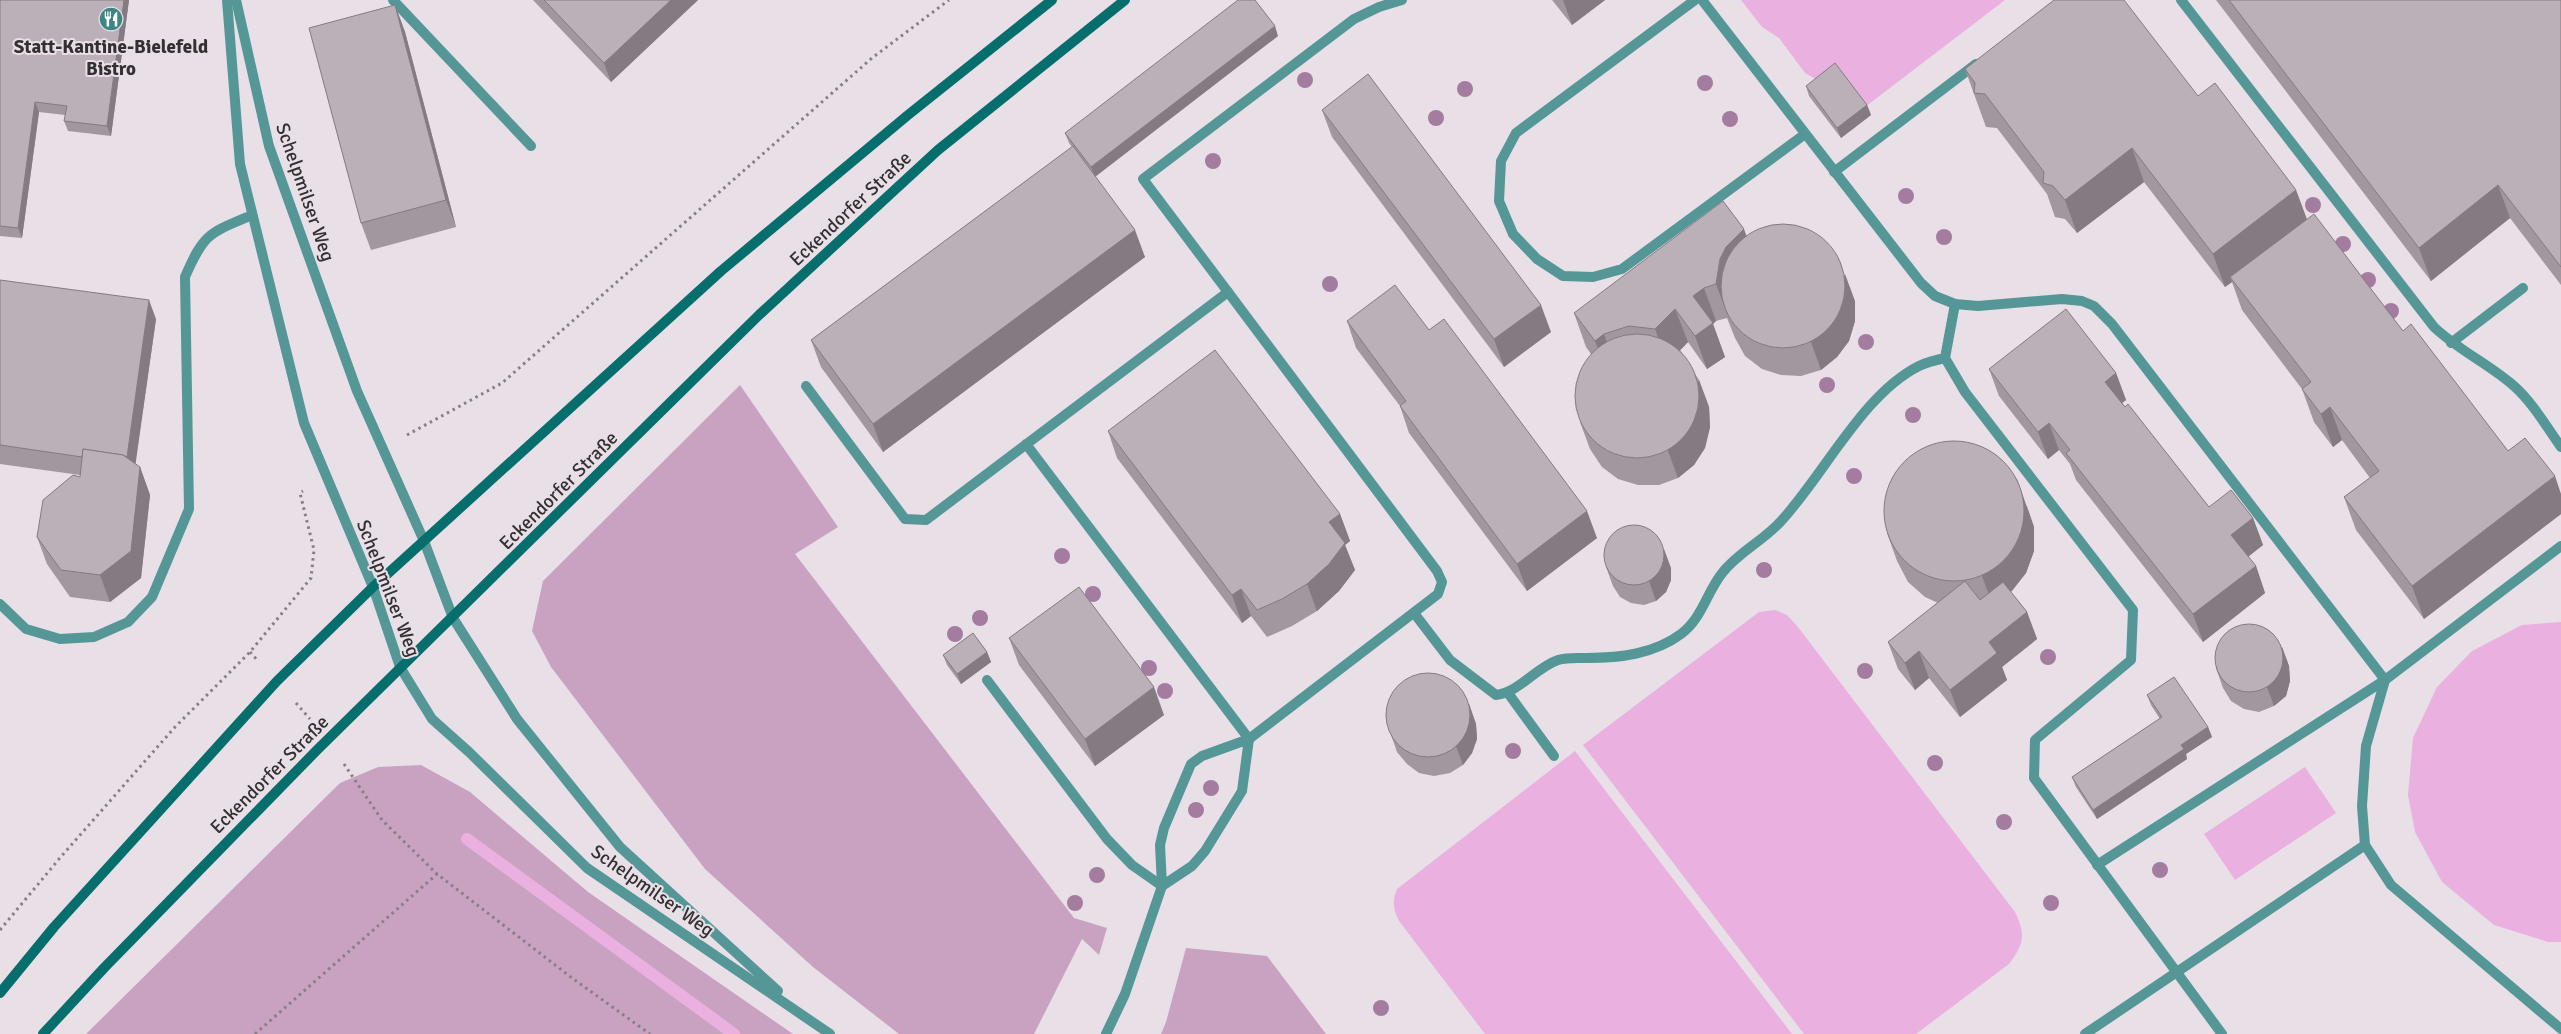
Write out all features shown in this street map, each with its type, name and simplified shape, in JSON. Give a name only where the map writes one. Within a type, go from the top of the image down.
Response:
[{"type":"main road","name":"Eckendorfer Straße","points":[[0,993],[54,927],[276,681],[373,587],[721,271],[908,115],[1052,0]]},
{"type":"main road","name":"Eckendorfer Straße","points":[[43,1034],[104,968],[400,667],[453,618],[759,315],[924,164],[1125,0]]},
{"type":"street","name":"Schelpmilser Weg","points":[[227,0],[240,164],[304,423],[373,587],[400,667],[432,719],[469,752],[586,868],[830,1034]]},
{"type":"street","name":"Schelpmilser Weg","points":[[236,0],[268,146],[357,391],[424,541],[453,618],[517,719],[620,847],[804,1015]]},
{"type":"street","points":[[393,0],[531,146]]},
{"type":"street","points":[[1106,1034],[1125,994],[1162,886],[1160,845],[1164,828],[1191,764],[1202,756],[1249,739],[1414,614],[1438,594],[1442,582],[1437,571],[1143,179],[1354,19],[1379,7],[1402,0]]},
{"type":"street","points":[[1695,0],[1516,133],[1501,161],[1499,201],[1513,234],[1537,259],[1563,276],[1593,277],[1622,268],[1805,134]]},
{"type":"street","points":[[1702,0],[1921,284],[1935,296],[1955,304],[1978,306],[2062,299],[2082,301],[2094,306],[2112,324],[2385,680]]},
{"type":"street","points":[[2180,0],[2434,327],[2451,343],[2513,385],[2529,401],[2561,447]]},
{"type":"street","points":[[1834,172],[1982,59]]},
{"type":"street","points":[[0,604],[26,629],[60,639],[94,637],[128,622],[152,596],[189,509],[186,277],[198,248],[214,230],[252,215]]},
{"type":"street","points":[[2451,343],[2522,288]]},
{"type":"street","points":[[806,386],[904,519],[926,520],[1228,292]]},
{"type":"street","points":[[1955,304],[1945,358],[1965,392],[2133,610],[2131,660],[2035,740],[2034,778],[2222,1034]]},
{"type":"street","points":[[1414,614],[1450,660],[1496,695],[1508,694],[1556,661],[1569,657],[1623,656],[1645,652],[1682,634],[1698,615],[1723,572],[1738,556],[1781,522],[1870,406],[1900,378],[1920,366],[1945,358]]},
{"type":"street","points":[[1026,444],[1249,739],[1242,791],[1205,851],[1192,866],[1162,886]]},
{"type":"street","points":[[2097,865],[2385,680],[2561,546]]},
{"type":"street","points":[[988,680],[1107,839],[1132,865],[1162,886]]},
{"type":"street","points":[[2385,680],[2366,746],[2362,806],[2365,845],[2391,885],[2561,1029]]},
{"type":"street","points":[[1508,694],[1554,756]]},
{"type":"street","points":[[2085,1034],[2365,845]]},
{"type":"path","points":[[384,448],[502,383],[872,58],[949,0]]},
{"type":"path","points":[[0,930],[59,859],[175,727],[250,652],[311,578],[314,550],[300,493],[326,478]]},
{"type":"path","points":[[255,1034],[437,874],[572,978],[650,1034]]},
{"type":"shaded area","points":[[1741,0],[2005,0],[1865,107],[1805,73],[1779,38],[1762,27]]},
{"type":"shaded area","points":[[740,385],[838,527],[795,554],[1074,918],[1107,928],[1099,955],[1082,939],[1034,1034],[899,1034],[813,967],[705,869],[551,667],[532,631],[543,581]]},
{"type":"shaded area","points":[[1775,610],[1787,615],[1798,627],[2015,912],[2019,920],[2022,939],[2018,951],[2009,964],[1916,1034],[1804,1034],[1583,745],[1759,612]]},
{"type":"shaded area","points":[[2561,622],[2561,942],[2548,942],[2494,925],[2442,882],[2415,832],[2408,795],[2413,738],[2437,687],[2472,651],[2522,625]]},
{"type":"shaded area","points":[[1575,751],[1792,1034],[1485,1034],[1399,921],[1395,913],[1395,894],[1397,889]]},
{"type":"shaded area","points":[[421,765],[470,792],[588,892],[793,1034],[86,1034],[340,783],[378,767]]},
{"type":"shaded area","points":[[2305,767],[2336,813],[2235,880],[2204,834]]},
{"type":"shaded area","points":[[1186,948],[1267,956],[1326,1034],[1161,1034]]},
{"type":"building","points":[[0,0],[124,0],[107,126],[64,121],[67,106],[35,102],[18,228],[0,226]]},
{"type":"building","points":[[544,0],[671,0],[604,63]]},
{"type":"building","points":[[1238,0],[1255,0],[1275,26],[1091,167],[1065,133]]},
{"type":"building","points":[[2054,0],[2124,0],[2198,96],[2215,83],[2296,190],[2213,254],[2132,148],[2065,200],[2053,186],[2043,183],[2044,172],[1985,94],[1974,93],[1975,83],[1965,69]]},
{"type":"building","points":[[2229,0],[2561,0],[2561,267],[2498,185],[2419,248]]},
{"type":"building","points":[[395,5],[446,200],[361,223],[309,28]]},
{"type":"building","points":[[1835,63],[1867,105],[1837,128],[1806,86]]},
{"type":"building","points":[[1368,74],[1541,305],[1494,339],[1322,110]]},
{"type":"building","points":[[1073,146],[1135,230],[873,424],[811,340]]},
{"type":"building","points":[[1723,201],[1744,229],[1726,247],[1720,259],[1716,284],[1704,288],[1693,296],[1713,323],[1695,336],[1675,309],[1655,329],[1629,326],[1604,334],[1595,341],[1574,313]]},
{"type":"building","points":[[2314,214],[2403,331],[2411,324],[2508,451],[2525,438],[2555,476],[2412,586],[2344,497],[2379,471],[2330,407],[2321,414],[2302,389],[2311,382],[2230,277]]},
{"type":"building","points":[[1783,224],[1807,228],[1827,242],[1841,262],[1845,286],[1841,310],[1827,330],[1807,344],[1783,348],[1759,344],[1739,330],[1725,310],[1721,286],[1725,262],[1739,242],[1759,228]]},
{"type":"building","points":[[0,280],[149,300],[127,457],[83,449],[82,457],[0,445]]},
{"type":"building","points":[[1395,285],[1429,330],[1444,319],[1587,511],[1517,564],[1400,406],[1406,401],[1347,321]]},
{"type":"building","points":[[2066,309],[2116,373],[2105,382],[2125,407],[2128,404],[2209,507],[2231,490],[2253,518],[2231,535],[2256,566],[2193,614],[2066,453],[2070,450],[2049,423],[2038,432],[1989,369]]},
{"type":"building","points":[[1637,334],[1661,338],[1681,352],[1695,372],[1699,396],[1695,420],[1681,440],[1661,454],[1637,458],[1613,454],[1593,440],[1579,420],[1575,396],[1579,372],[1593,352],[1613,338]]},
{"type":"building","points":[[1215,350],[1340,514],[1329,522],[1345,543],[1329,564],[1307,584],[1282,599],[1257,610],[1241,589],[1232,595],[1108,431]]},
{"type":"building","points":[[1954,441],[1968,442],[1981,446],[2004,461],[2019,484],[2023,497],[2023,525],[2019,538],[2004,561],[1981,576],[1968,580],[1954,581],[1940,580],[1927,576],[1904,561],[1889,538],[1885,525],[1884,511],[1885,497],[1889,484],[1904,461],[1927,446],[1940,442]]},
{"type":"building","points":[[83,449],[123,455],[140,467],[131,551],[100,575],[61,570],[37,537],[43,500],[73,475],[80,477]]},
{"type":"building","points":[[1628,525],[1640,525],[1651,530],[1659,538],[1664,549],[1662,567],[1651,580],[1640,585],[1628,585],[1617,580],[1609,572],[1604,561],[1604,549],[1609,538],[1617,530]]},
{"type":"building","points":[[1965,581],[1980,600],[2003,582],[2027,612],[1989,642],[1997,653],[1950,690],[1919,651],[1905,663],[1888,642]]},
{"type":"building","points":[[1079,587],[1154,687],[1085,739],[1009,638]]},
{"type":"building","points":[[2242,624],[2256,624],[2268,629],[2278,639],[2283,651],[2283,665],[2278,677],[2268,687],[2256,692],[2242,692],[2230,687],[2220,677],[2215,665],[2215,651],[2220,639],[2230,629]]},
{"type":"building","points":[[973,633],[987,652],[957,674],[943,655]]},
{"type":"building","points":[[1428,673],[1451,680],[1463,692],[1470,715],[1463,738],[1451,750],[1428,757],[1405,750],[1393,738],[1386,715],[1393,692],[1405,680]]},
{"type":"building","points":[[2174,677],[2208,727],[2181,745],[2184,749],[2093,810],[2072,777],[2162,717],[2147,695]]},
{"type":"waterway","points":[[467,839],[734,1034]]},
{"type":"place","name":"Statt-Kantine-Bielefeld Bistro","points":[[111,19]]}]
